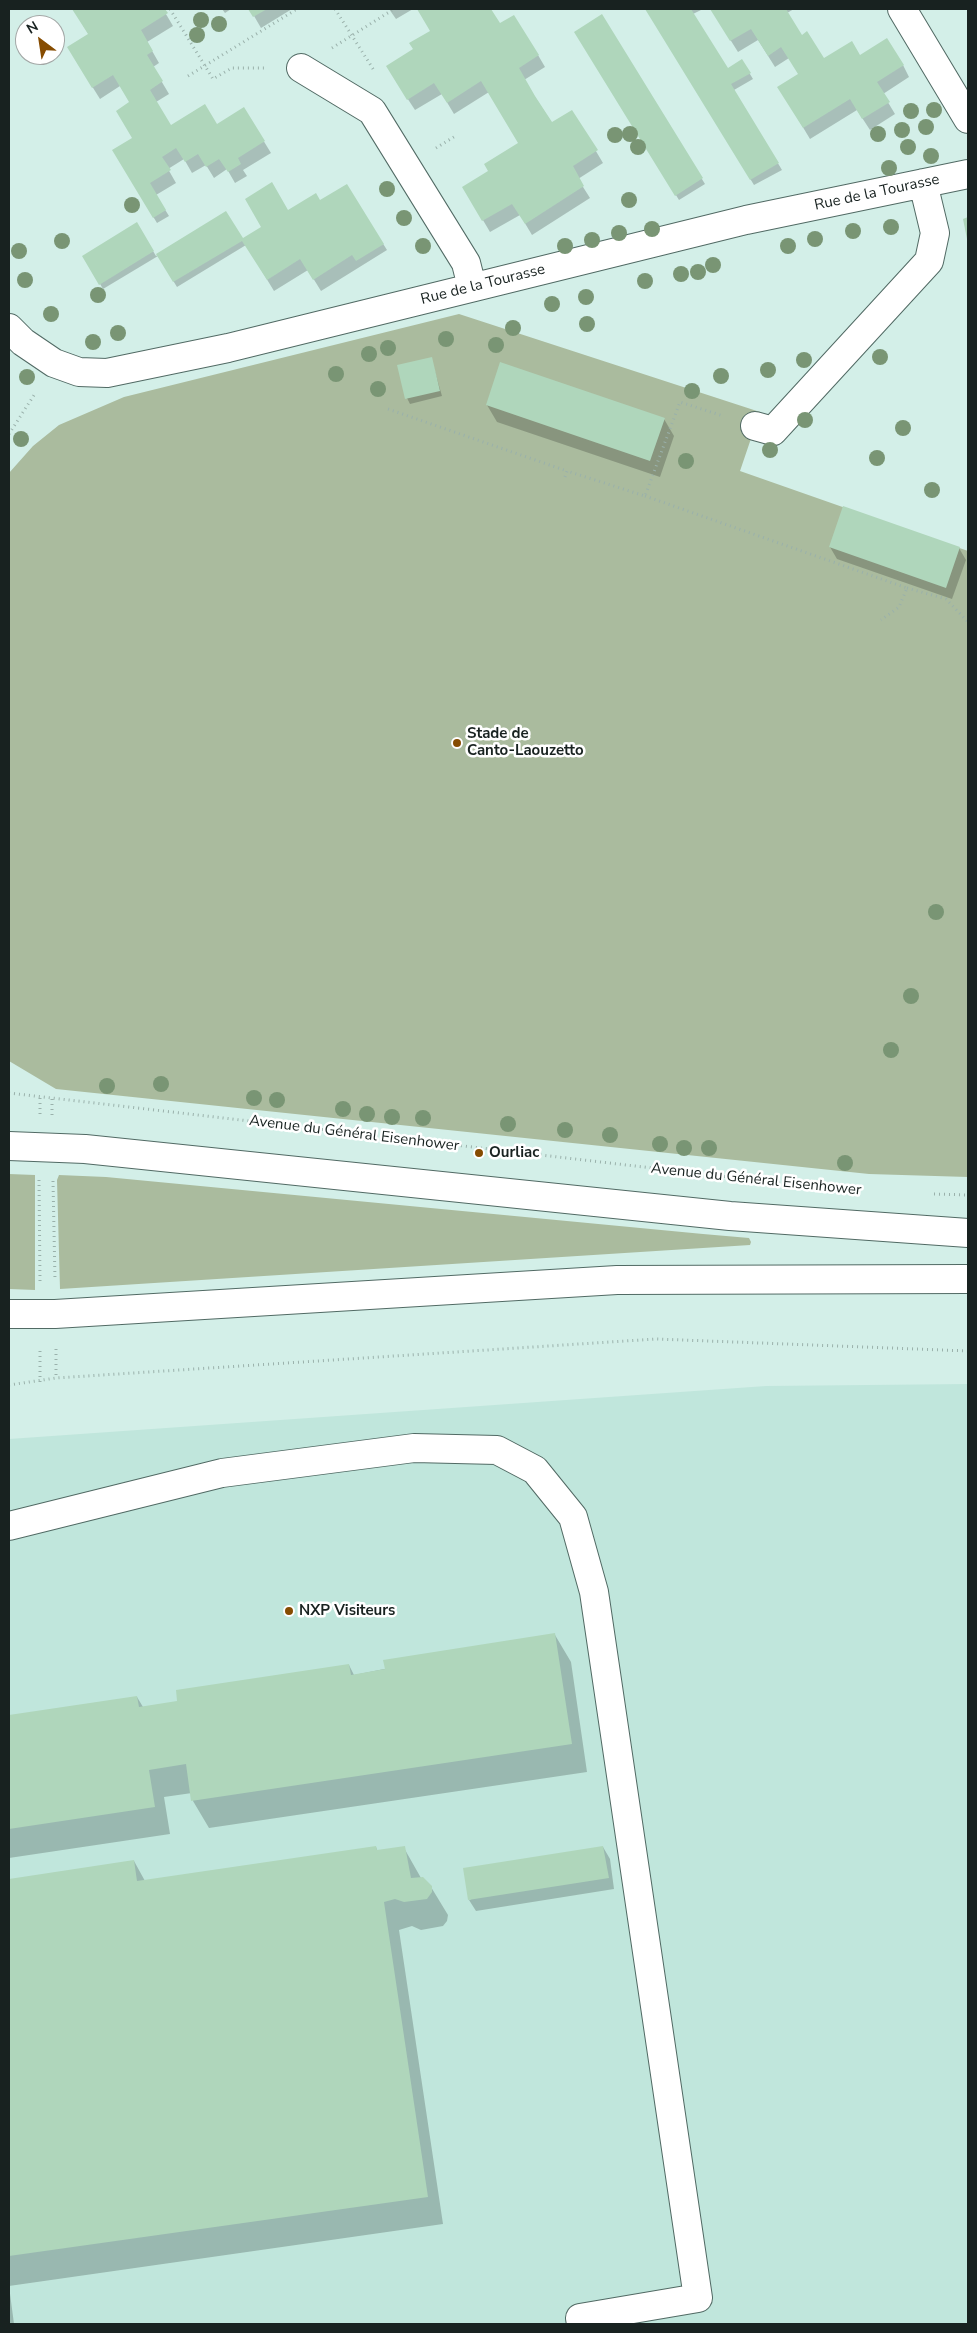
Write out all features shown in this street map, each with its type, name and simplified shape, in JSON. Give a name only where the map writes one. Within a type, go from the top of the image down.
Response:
[{"type":"main road","points":[[902,9],[968,119]]},
{"type":"main road","points":[[300,68],[372,111],[466,263],[472,287]]},
{"type":"main road","name":"Rue de la Tourasse","points":[[9,328],[23,342],[54,363],[79,372],[107,373],[228,348],[746,220],[968,174]]},
{"type":"main road","points":[[755,426],[772,431],[929,261],[935,233],[923,183]]},
{"type":"main road","points":[[9,1146],[46,1146],[730,1216],[968,1233]]},
{"type":"main road","points":[[9,1314],[48,1314],[617,1280],[968,1279]]},
{"type":"main road","points":[[9,1526],[222,1473],[414,1448],[497,1450],[535,1470],[573,1517],[594,1592],[698,2298],[580,2318],[581,2324]]},
{"type":"path","points":[[170,9],[213,79],[232,68],[300,68],[394,9]]},
{"type":"path","points":[[188,76],[297,9]]},
{"type":"path","points":[[9,434],[54,363]]},
{"type":"path","points":[[646,496],[680,402],[755,426]]},
{"type":"path","points":[[388,409],[567,471],[646,496],[907,588],[946,599],[968,622]]},
{"type":"path","points":[[565,477],[567,471]]},
{"type":"path","points":[[881,620],[899,607],[907,588]]},
{"type":"path","name":"Avenue du Général Eisenhower","points":[[9,1093],[783,1183]]},
{"type":"path","points":[[40,1098],[46,1146],[48,1314],[56,1378]]},
{"type":"path","points":[[40,1382],[48,1314],[46,1146],[52,1099]]},
{"type":"path","points":[[930,1194],[968,1195]]},
{"type":"path","points":[[9,1385],[40,1382],[56,1378],[656,1339],[968,1350]]},
{"type":"shaded area","points":[[459,314],[760,412],[740,471],[968,551],[968,1177],[869,1174],[56,1089],[9,1061],[9,473],[33,446],[59,425],[124,397]]},
{"type":"shaded area","points":[[9,1174],[35,1175],[35,1290],[9,1289]]},
{"type":"shaded area","points":[[59,1175],[106,1177],[749,1238],[751,1242],[750,1245],[60,1289],[57,1180]]},
{"type":"shaded area","points":[[968,1384],[968,2324],[9,2324],[9,1439],[766,1386]]},
{"type":"building","points":[[72,9],[165,9],[168,13],[141,30],[153,51],[147,55],[163,81],[150,90],[171,125],[205,104],[217,124],[244,107],[265,141],[238,158],[241,164],[228,172],[219,159],[206,167],[198,154],[185,162],[176,148],[162,157],[171,170],[150,183],[166,210],[153,218],[112,150],[132,138],[116,111],[129,102],[113,75],[92,88],[67,47],[88,34]]},
{"type":"building","points":[[248,9],[267,9],[253,17]]},
{"type":"building","points":[[417,9],[491,9],[500,23],[514,15],[539,55],[519,68],[535,96],[552,122],[572,110],[598,150],[573,166],[584,186],[525,224],[512,204],[482,221],[462,187],[488,171],[484,164],[518,143],[481,81],[447,103],[434,83],[407,100],[386,66],[413,49],[409,43],[430,31]]},
{"type":"building","points":[[645,9],[691,9],[728,68],[742,59],[751,73],[731,84],[779,163],[750,180]]},
{"type":"building","points":[[710,9],[786,9],[802,35],[807,31],[824,58],[852,41],[860,55],[887,38],[904,65],[877,82],[890,102],[862,119],[850,99],[803,128],[777,87],[798,74],[781,47],[768,56],[751,29],[730,41]]},
{"type":"building","points":[[602,14],[703,178],[675,196],[574,32]]},
{"type":"building","points":[[272,182],[288,210],[316,193],[320,200],[347,184],[384,244],[356,261],[352,255],[313,280],[300,259],[267,280],[242,241],[173,282],[156,254],[226,211],[243,238],[261,227],[245,199]]},
{"type":"building","points":[[968,217],[968,239],[967,239],[963,219]]},
{"type":"building","points":[[137,222],[154,251],[99,285],[82,256]]},
{"type":"building","points":[[432,357],[440,391],[405,399],[397,365]]},
{"type":"building","points":[[500,362],[665,418],[650,461],[486,405]]},
{"type":"building","points":[[843,506],[960,547],[946,588],[829,547]]},
{"type":"building","points":[[555,1633],[572,1744],[191,1801],[186,1764],[149,1770],[155,1807],[9,1829],[9,1715],[137,1696],[139,1707],[177,1701],[176,1690],[349,1664],[351,1675],[385,1669],[383,1660]]},
{"type":"building","points":[[376,1846],[377,1850],[405,1846],[411,1878],[423,1877],[432,1886],[432,1892],[427,1899],[404,1902],[395,1899],[384,1902],[428,2197],[9,2256],[9,1879],[134,1860],[137,1881]]},
{"type":"building","points":[[603,1846],[609,1878],[468,1900],[463,1868]]},
{"type":"place","name":"Stade de Canto-Laouzetto","points":[[457,743]]},
{"type":"place","name":"Ourliac","points":[[479,1153]]},
{"type":"place","name":"NXP Visiteurs","points":[[289,1611]]}]
